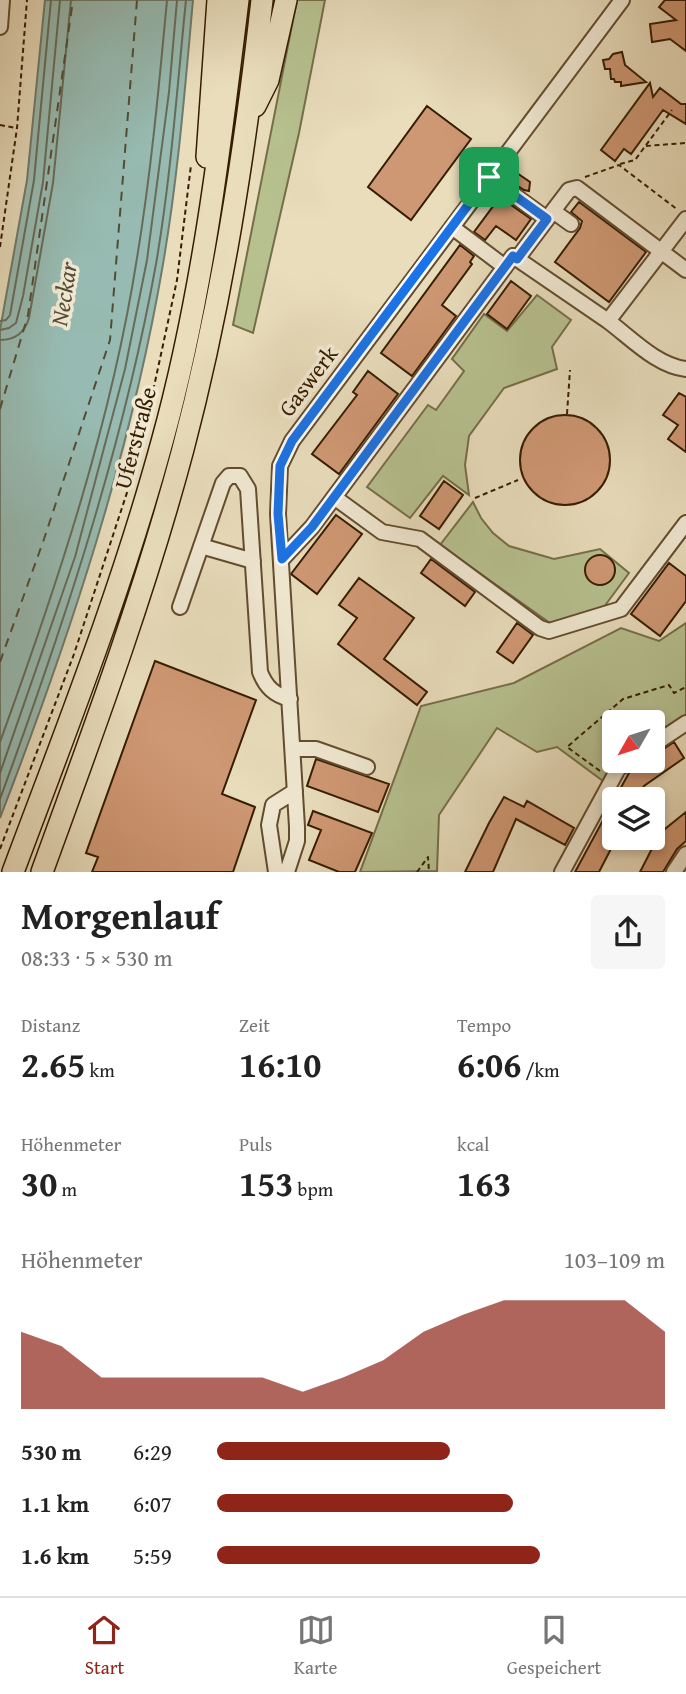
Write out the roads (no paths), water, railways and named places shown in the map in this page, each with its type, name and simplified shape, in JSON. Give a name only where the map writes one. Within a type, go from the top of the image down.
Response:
[{"type":"highway","points":[[214,193],[206,151],[218,0]]},
{"type":"highway","name":"Uferstraße","points":[[13,872],[100,639],[140,520],[163,439],[189,327],[214,193],[238,0]]},
{"type":"highway","name":"Uferstraße","points":[[42,872],[138,600],[183,450],[211,336],[248,121],[262,0]]},
{"type":"highway","points":[[248,121],[268,80],[286,0]]},
{"type":"street","points":[[0,27],[2,0]]},
{"type":"street","name":"Gaswerk","points":[[287,872],[297,841],[278,514],[280,466],[292,441],[622,0]]},
{"type":"street","points":[[489,177],[550,215],[571,224]]},
{"type":"street","points":[[282,559],[312,527],[569,190],[576,188],[686,271]]},
{"type":"street","points":[[608,321],[686,218]]},
{"type":"street","points":[[452,227],[608,321],[680,368],[678,374],[686,380]]},
{"type":"street","points":[[180,607],[223,483],[229,475],[240,476],[248,488],[260,672],[271,691],[290,699]]},
{"type":"street","points":[[334,497],[383,532],[420,539],[540,628],[549,631],[621,610],[686,523]]},
{"type":"street","points":[[201,546],[253,561]]},
{"type":"street","points":[[665,738],[684,728]]},
{"type":"street","points":[[293,749],[316,749],[367,767]]},
{"type":"street","points":[[562,872],[615,774]]},
{"type":"street","points":[[276,872],[269,825],[273,805],[295,791]]},
{"type":"street","points":[[674,872],[686,854]]},
{"type":"water","name":"Neckar","points":[[45,0],[193,0],[181,132],[168,231],[150,335],[134,405],[116,475],[73,614],[0,818],[0,330],[27,180]]}]
